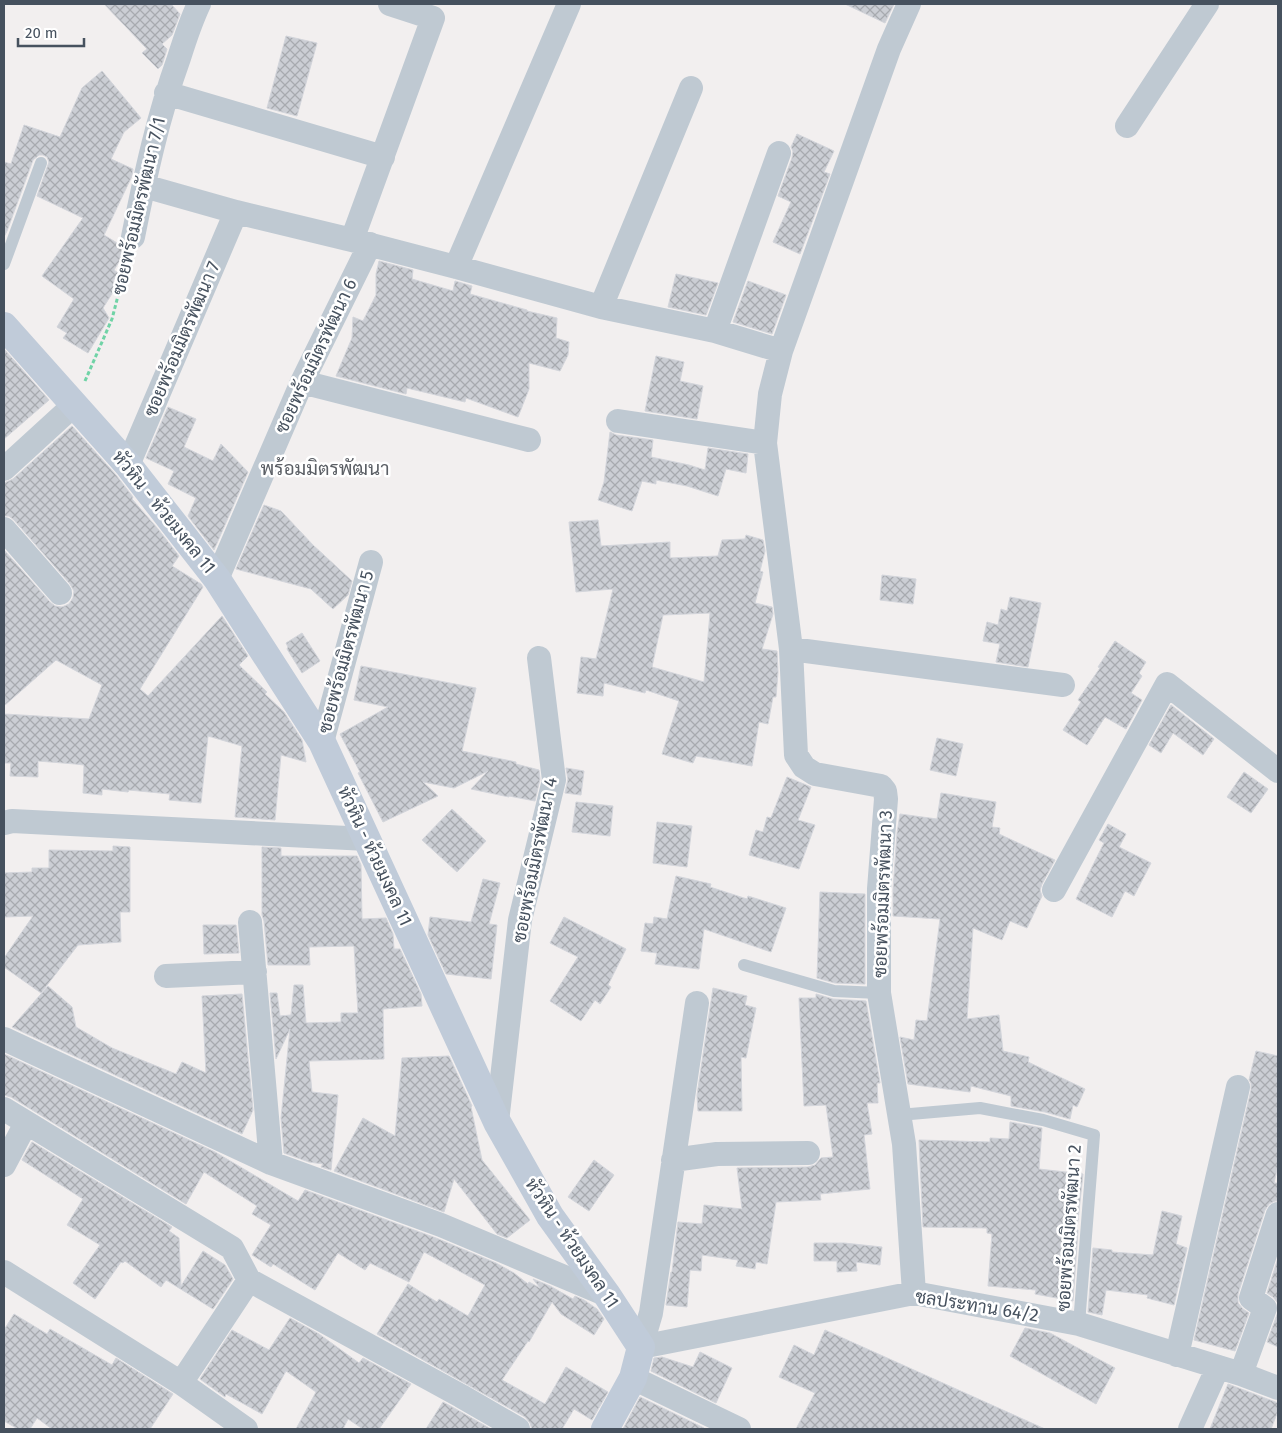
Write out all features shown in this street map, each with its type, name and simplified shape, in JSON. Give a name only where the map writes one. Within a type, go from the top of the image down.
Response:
[{"type":"street","name":"ซอยพร้อมมิตรพัฒนา 7/1","points":[[133,237],[166,93],[193,17],[200,4]]},
{"type":"street","name":"ซอยพร้อมมิตรพัฒนา 6","points":[[217,579],[361,242],[383,157],[434,18],[390,4]]},
{"type":"street","points":[[456,267],[569,4]]},
{"type":"street","name":"ซอยพร้อมมิตรพัฒนา 3","points":[[909,4],[889,49],[781,351],[770,394],[765,443],[791,649],[796,755],[804,767],[815,774],[881,786],[885,791],[879,889],[879,993],[904,1144],[914,1293]]},
{"type":"street","points":[[1127,126],[1207,4]]},
{"type":"street","points":[[601,307],[691,88]]},
{"type":"street","points":[[166,93],[383,157]]},
{"type":"street","points":[[715,331],[779,153]]},
{"type":"street","points":[[144,186],[236,212],[361,242],[601,307],[715,331],[781,351]]},
{"type":"street","name":"ซอยพร้อมมิตรพัฒนา 7","points":[[128,465],[236,212]]},
{"type":"street","name":"หัวหิน - ห้วยมงคล 11","points":[[4,326],[128,465],[217,579],[322,742],[497,1122],[550,1216],[607,1295],[641,1347]]},
{"type":"street","points":[[302,382],[529,440]]},
{"type":"street","points":[[4,469],[74,405]]},
{"type":"street","points":[[618,421],[765,443]]},
{"type":"street","points":[[4,529],[60,593]]},
{"type":"street","name":"ซอยพร้อมมิตรพัฒนา 5","points":[[322,742],[370,562]]},
{"type":"street","points":[[791,649],[1063,685]]},
{"type":"street","name":"ซอยพร้อมมิตรพัฒนา 4","points":[[497,1122],[520,920],[554,780],[539,658]]},
{"type":"street","points":[[1054,890],[1167,684],[1278,771]]},
{"type":"street","points":[[4,823],[12,821],[367,839]]},
{"type":"street","points":[[250,922],[271,1163]]},
{"type":"street","points":[[166,976],[255,972]]},
{"type":"street","points":[[605,1429],[633,1378],[652,1313],[697,1003]]},
{"type":"street","points":[[4,1039],[271,1163],[441,1225],[607,1295]]},
{"type":"street","points":[[1177,1355],[1238,1087]]},
{"type":"street","points":[[4,1109],[232,1248],[249,1280],[518,1429]]},
{"type":"street","points":[[4,1165],[26,1122]]},
{"type":"street","points":[[673,1160],[718,1154],[808,1153]]},
{"type":"street","points":[[1241,1374],[1266,1308],[1252,1298],[1278,1214]]},
{"type":"street","points":[[4,1272],[181,1383],[246,1429]]},
{"type":"street","points":[[181,1383],[249,1280]]},
{"type":"street","name":"ชลประทาน 64/2","points":[[641,1347],[914,1293],[1079,1324],[1241,1374],[1278,1388]]},
{"type":"street","points":[[1190,1429],[1218,1367]]},
{"type":"street","points":[[633,1378],[739,1429]]},
{"type":"lane","points":[[4,264],[41,162]]},
{"type":"lane","points":[[744,965],[834,991],[879,993]]},
{"type":"lane","name":"ซอยพร้อมมิตรพัฒนา 2","points":[[900,1115],[980,1108],[1042,1120],[1094,1134],[1079,1324]]},
{"type":"path","name":"ซอยพร้อมมิตรพัฒนา 7/1","points":[[74,405],[112,319],[133,237]]},
{"type":"building","points":[[104,4],[171,4],[180,14],[172,35],[162,44],[167,49],[162,65],[158,69],[142,53],[147,49]]},
{"type":"building","points":[[845,4],[894,4],[885,23]]},
{"type":"building","points":[[286,36],[317,43],[297,116],[267,108]]},
{"type":"building","points":[[102,71],[141,118],[124,132],[111,159],[133,169],[132,176],[104,235],[127,249],[114,270],[118,273],[113,281],[118,284],[103,308],[109,318],[88,353],[63,338],[67,333],[57,327],[74,299],[42,276],[83,218],[37,196],[49,162],[47,157],[39,155],[33,160],[4,237],[4,162],[11,164],[24,125],[60,137],[82,88]]},
{"type":"building","points":[[797,134],[834,151],[824,172],[830,174],[800,254],[773,242],[791,202],[778,196],[792,158],[793,151],[791,147]]},
{"type":"building","points":[[379,261],[413,270],[412,279],[453,291],[455,281],[472,286],[470,294],[557,318],[556,338],[569,342],[568,355],[560,371],[529,363],[529,389],[518,417],[466,398],[465,402],[407,388],[406,394],[336,376],[352,338],[353,317],[363,321],[376,295],[376,274]]},
{"type":"building","points":[[676,274],[718,283],[706,315],[668,307]]},
{"type":"building","points":[[748,281],[786,295],[772,334],[733,322]]},
{"type":"building","points":[[4,349],[49,400],[4,439]]},
{"type":"building","points":[[656,356],[684,362],[680,381],[703,386],[697,419],[645,411]]},
{"type":"building","points":[[168,407],[196,419],[184,447],[213,461],[221,444],[248,472],[214,550],[188,516],[196,498],[168,484],[174,471],[146,458]]},
{"type":"building","points":[[72,426],[116,475],[133,497],[132,499],[179,556],[172,566],[203,587],[140,689],[148,696],[222,616],[248,656],[239,665],[267,692],[265,694],[284,712],[302,740],[306,762],[281,755],[275,820],[235,817],[242,746],[208,736],[201,803],[169,800],[170,794],[129,790],[128,792],[102,789],[102,795],[83,793],[84,765],[38,761],[38,777],[10,776],[11,763],[4,763],[4,714],[89,719],[102,685],[56,660],[4,706],[4,550],[55,606],[62,607],[69,604],[73,598],[74,591],[14,520],[9,516],[4,516],[4,483],[13,479]]},
{"type":"building","points":[[610,432],[616,435],[653,440],[651,457],[705,470],[708,448],[748,454],[746,473],[726,469],[718,496],[687,486],[656,480],[656,484],[642,481],[632,511],[598,500],[604,482]]},
{"type":"building","points":[[264,505],[281,511],[313,545],[352,581],[348,595],[333,609],[311,589],[236,569]]},
{"type":"building","points":[[598,520],[601,546],[670,542],[670,558],[718,556],[722,540],[745,539],[746,535],[763,540],[765,551],[760,571],[763,572],[755,603],[772,607],[773,614],[762,649],[777,651],[778,672],[776,697],[773,697],[768,724],[759,722],[752,766],[696,756],[693,763],[662,754],[679,701],[646,690],[645,693],[604,683],[603,696],[577,693],[581,657],[596,659],[613,589],[576,592],[569,522]],"holes":[[[710,613],[704,682],[652,667],[663,615]]]},
{"type":"building","points":[[882,575],[916,579],[913,604],[880,600]]},
{"type":"building","points":[[1010,597],[1041,603],[1028,667],[996,662],[1000,644],[983,641],[987,622],[998,625],[1001,609],[1007,611]]},
{"type":"building","points":[[302,633],[320,661],[302,673],[287,649],[286,643]]},
{"type":"building","points":[[1115,641],[1146,662],[1139,673],[1142,676],[1131,693],[1142,700],[1126,729],[1105,717],[1087,745],[1063,730],[1081,702],[1078,700],[1100,668],[1098,667]]},
{"type":"building","points":[[361,666],[476,688],[462,751],[516,762],[516,764],[539,770],[540,779],[535,801],[471,789],[488,771],[454,788],[423,782],[438,796],[383,822],[340,734],[388,707],[354,700]]},
{"type":"building","points":[[1171,705],[1214,739],[1203,755],[1173,733],[1161,753],[1149,745]]},
{"type":"building","points":[[937,738],[963,744],[956,776],[930,770]]},
{"type":"building","points":[[566,768],[584,771],[581,795],[565,793],[568,779]]},
{"type":"building","points":[[1244,772],[1268,789],[1251,813],[1227,797]]},
{"type":"building","points":[[787,777],[811,787],[798,820],[815,825],[799,869],[749,855],[756,830],[763,832],[767,817],[771,818]]},
{"type":"building","points":[[941,793],[996,802],[992,827],[1000,828],[999,834],[1055,860],[1042,884],[1040,890],[1042,896],[1027,928],[1010,921],[1002,940],[973,928],[967,1019],[999,1015],[1003,1051],[1029,1057],[1028,1062],[1085,1089],[1077,1107],[1073,1105],[1070,1119],[1011,1106],[1011,1096],[971,1086],[970,1092],[908,1084],[900,1037],[914,1040],[916,1020],[927,1021],[940,919],[893,916],[897,833],[900,814],[937,819]]},
{"type":"building","points":[[576,802],[613,806],[610,836],[572,832]]},
{"type":"building","points":[[452,809],[486,841],[457,872],[422,840]]},
{"type":"building","points":[[657,822],[692,826],[687,867],[653,863]]},
{"type":"building","points":[[1108,824],[1126,834],[1119,847],[1151,863],[1134,896],[1125,891],[1112,917],[1076,899],[1104,843],[1099,840]]},
{"type":"building","points":[[113,846],[130,847],[130,912],[120,912],[121,942],[78,945],[41,993],[4,967],[4,958],[33,916],[4,917],[4,873],[32,872],[32,868],[49,868],[49,850],[113,851]]},
{"type":"building","points":[[262,847],[281,848],[281,856],[357,856],[361,865],[362,919],[386,918],[393,934],[394,949],[400,949],[421,994],[422,1006],[383,1009],[384,1059],[309,1061],[312,1092],[338,1095],[331,1170],[321,1167],[323,1164],[309,1162],[284,1153],[281,1118],[290,1029],[276,1059],[270,993],[277,993],[280,1016],[291,1015],[294,985],[303,985],[306,1023],[341,1022],[341,1013],[358,1013],[354,946],[309,947],[310,965],[268,965],[262,915]]},
{"type":"building","points":[[676,876],[711,884],[710,887],[747,899],[748,896],[786,908],[771,952],[704,929],[699,969],[655,964],[657,953],[641,951],[645,923],[653,924],[654,917],[667,919]]},
{"type":"building","points":[[483,879],[500,883],[489,924],[497,925],[491,979],[446,974],[428,935],[430,917],[471,922]]},
{"type":"building","points":[[820,892],[865,894],[865,984],[835,983],[817,978]]},
{"type":"building","points":[[564,917],[626,949],[608,985],[611,987],[600,1004],[595,1000],[581,1021],[550,1001],[578,957],[550,943]]},
{"type":"building","points":[[203,925],[236,925],[239,953],[204,954]]},
{"type":"building","points":[[48,986],[72,1007],[76,1027],[112,1048],[176,1074],[182,1062],[206,1073],[202,996],[242,994],[253,1110],[242,1134],[12,1027]]},
{"type":"building","points":[[713,988],[747,996],[745,1005],[756,1008],[746,1058],[741,1057],[742,1111],[698,1111],[697,1095]]},
{"type":"building","points":[[816,994],[833,999],[866,1001],[880,1083],[877,1083],[878,1103],[867,1103],[872,1134],[864,1135],[870,1189],[820,1194],[821,1200],[776,1202],[767,1264],[756,1262],[755,1269],[736,1266],[738,1260],[702,1255],[701,1271],[690,1270],[687,1307],[666,1305],[678,1222],[702,1224],[704,1205],[742,1209],[737,1168],[808,1167],[815,1165],[821,1158],[833,1157],[826,1105],[804,1106],[799,998],[816,998]]},
{"type":"building","points":[[1256,1051],[1278,1056],[1278,1165],[1274,1183],[1278,1183],[1278,1201],[1269,1204],[1265,1210],[1238,1294],[1238,1303],[1249,1313],[1235,1351],[1194,1340],[1251,1090],[1249,1080]]},
{"type":"building","points":[[4,1054],[215,1152],[298,1201],[305,1190],[436,1238],[496,1263],[514,1273],[528,1284],[529,1282],[540,1288],[533,1279],[573,1299],[575,1296],[584,1300],[597,1309],[604,1319],[594,1335],[561,1314],[552,1302],[529,1342],[502,1380],[545,1404],[566,1367],[608,1392],[592,1420],[574,1409],[562,1429],[532,1429],[525,1417],[377,1334],[408,1284],[437,1302],[439,1299],[468,1316],[485,1285],[424,1252],[409,1282],[370,1263],[365,1270],[338,1253],[315,1290],[273,1264],[271,1267],[252,1255],[271,1225],[252,1214],[257,1206],[204,1172],[186,1204],[11,1097],[4,1095]]},
{"type":"building","points":[[449,1056],[472,1106],[482,1160],[530,1220],[507,1238],[497,1234],[454,1179],[444,1212],[334,1171],[363,1118],[395,1136],[402,1058]]},
{"type":"building","points":[[1010,1122],[1042,1128],[1039,1169],[1083,1174],[1077,1229],[1073,1301],[1035,1294],[1036,1290],[988,1286],[992,1234],[987,1233],[987,1228],[923,1227],[919,1140],[990,1142],[990,1138],[1009,1139]]},
{"type":"building","points":[[32,1142],[172,1227],[169,1231],[179,1238],[181,1286],[203,1251],[225,1265],[233,1279],[213,1309],[166,1280],[161,1287],[125,1261],[121,1262],[95,1299],[73,1283],[100,1245],[67,1225],[83,1199],[22,1160]]},
{"type":"building","points":[[594,1160],[614,1175],[589,1211],[568,1197]]},
{"type":"building","points":[[1162,1211],[1182,1216],[1176,1244],[1187,1248],[1174,1305],[1147,1298],[1148,1295],[1106,1290],[1102,1315],[1088,1312],[1093,1248],[1112,1250],[1112,1252],[1153,1255]]},
{"type":"building","points":[[814,1243],[844,1243],[882,1247],[880,1265],[856,1262],[857,1271],[837,1272],[837,1261],[814,1261]]},
{"type":"building","points":[[1278,1258],[1278,1303],[1267,1293]]},
{"type":"building","points":[[1278,1312],[1278,1347],[1267,1342]]},
{"type":"building","points":[[14,1314],[47,1334],[50,1329],[112,1365],[116,1358],[173,1394],[150,1429],[52,1429],[37,1418],[30,1429],[18,1429],[4,1421],[4,1330]]},
{"type":"building","points":[[290,1318],[319,1334],[359,1363],[363,1358],[411,1384],[379,1429],[363,1429],[348,1419],[343,1429],[296,1429],[316,1392],[286,1371],[262,1414],[226,1394],[225,1397],[200,1379],[232,1330],[269,1350]]},
{"type":"building","points":[[1025,1328],[1050,1333],[1115,1368],[1096,1404],[1010,1356]]},
{"type":"building","points":[[825,1330],[1045,1429],[796,1429],[815,1393],[779,1377],[794,1345],[814,1355]]},
{"type":"building","points":[[700,1352],[732,1368],[716,1403],[651,1371],[654,1358],[662,1357],[693,1367]]},
{"type":"building","points":[[1228,1384],[1278,1403],[1278,1411],[1271,1429],[1210,1429]]},
{"type":"building","points":[[640,1397],[704,1428],[623,1429]]},
{"type":"building","points":[[443,1402],[454,1408],[491,1429],[426,1429]]},
{"type":"district","name":"พร้อมมิตรพัฒนา","points":[[325,468]]}]
